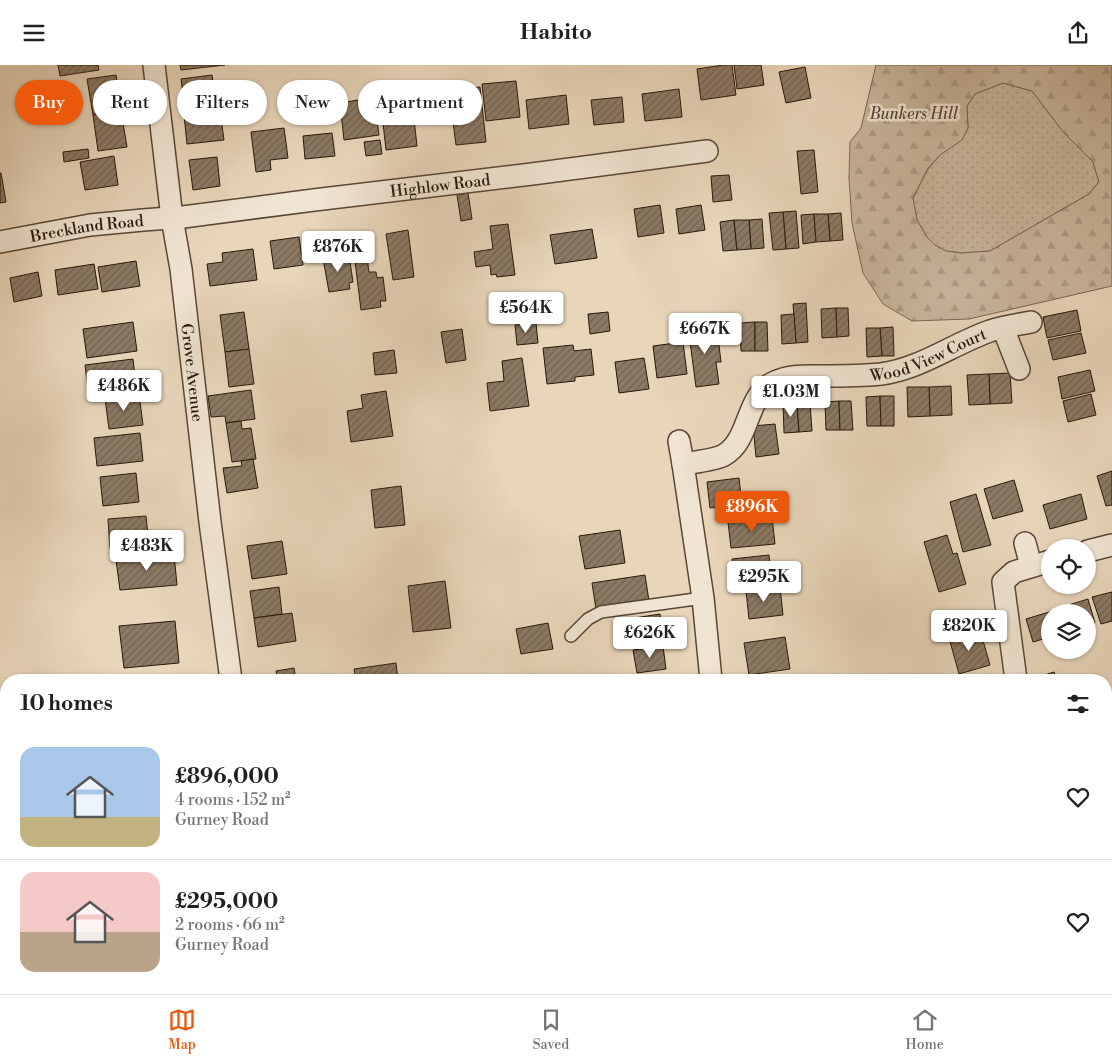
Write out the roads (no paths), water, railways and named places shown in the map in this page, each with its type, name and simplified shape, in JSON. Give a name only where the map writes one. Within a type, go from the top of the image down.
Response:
[{"type":"street","name":"Grove Avenue","points":[[154,65],[230,674]]},
{"type":"street","name":"Highlow Road","points":[[172,218],[532,175],[707,151]]},
{"type":"street","name":"Breckland Road","points":[[0,243],[90,225],[172,218]]},
{"type":"street","name":"Wood View Court","points":[[684,463],[723,456],[734,448],[752,407],[762,392],[774,382],[792,376],[880,374],[901,370],[992,330],[1031,322]]},
{"type":"street","name":"Wood View Court","points":[[1003,327],[1019,369]]},
{"type":"street","points":[[679,441],[684,463],[703,598],[710,674]]},
{"type":"street","points":[[1015,674],[1004,582],[1014,572],[1041,563],[1025,543]]},
{"type":"street","points":[[1096,549],[1112,545]]},
{"type":"lane","points":[[571,636],[588,619],[601,612],[703,598]]},
{"type":"park label","name":"Bunkers Hill","points":[[914,113]]}]
